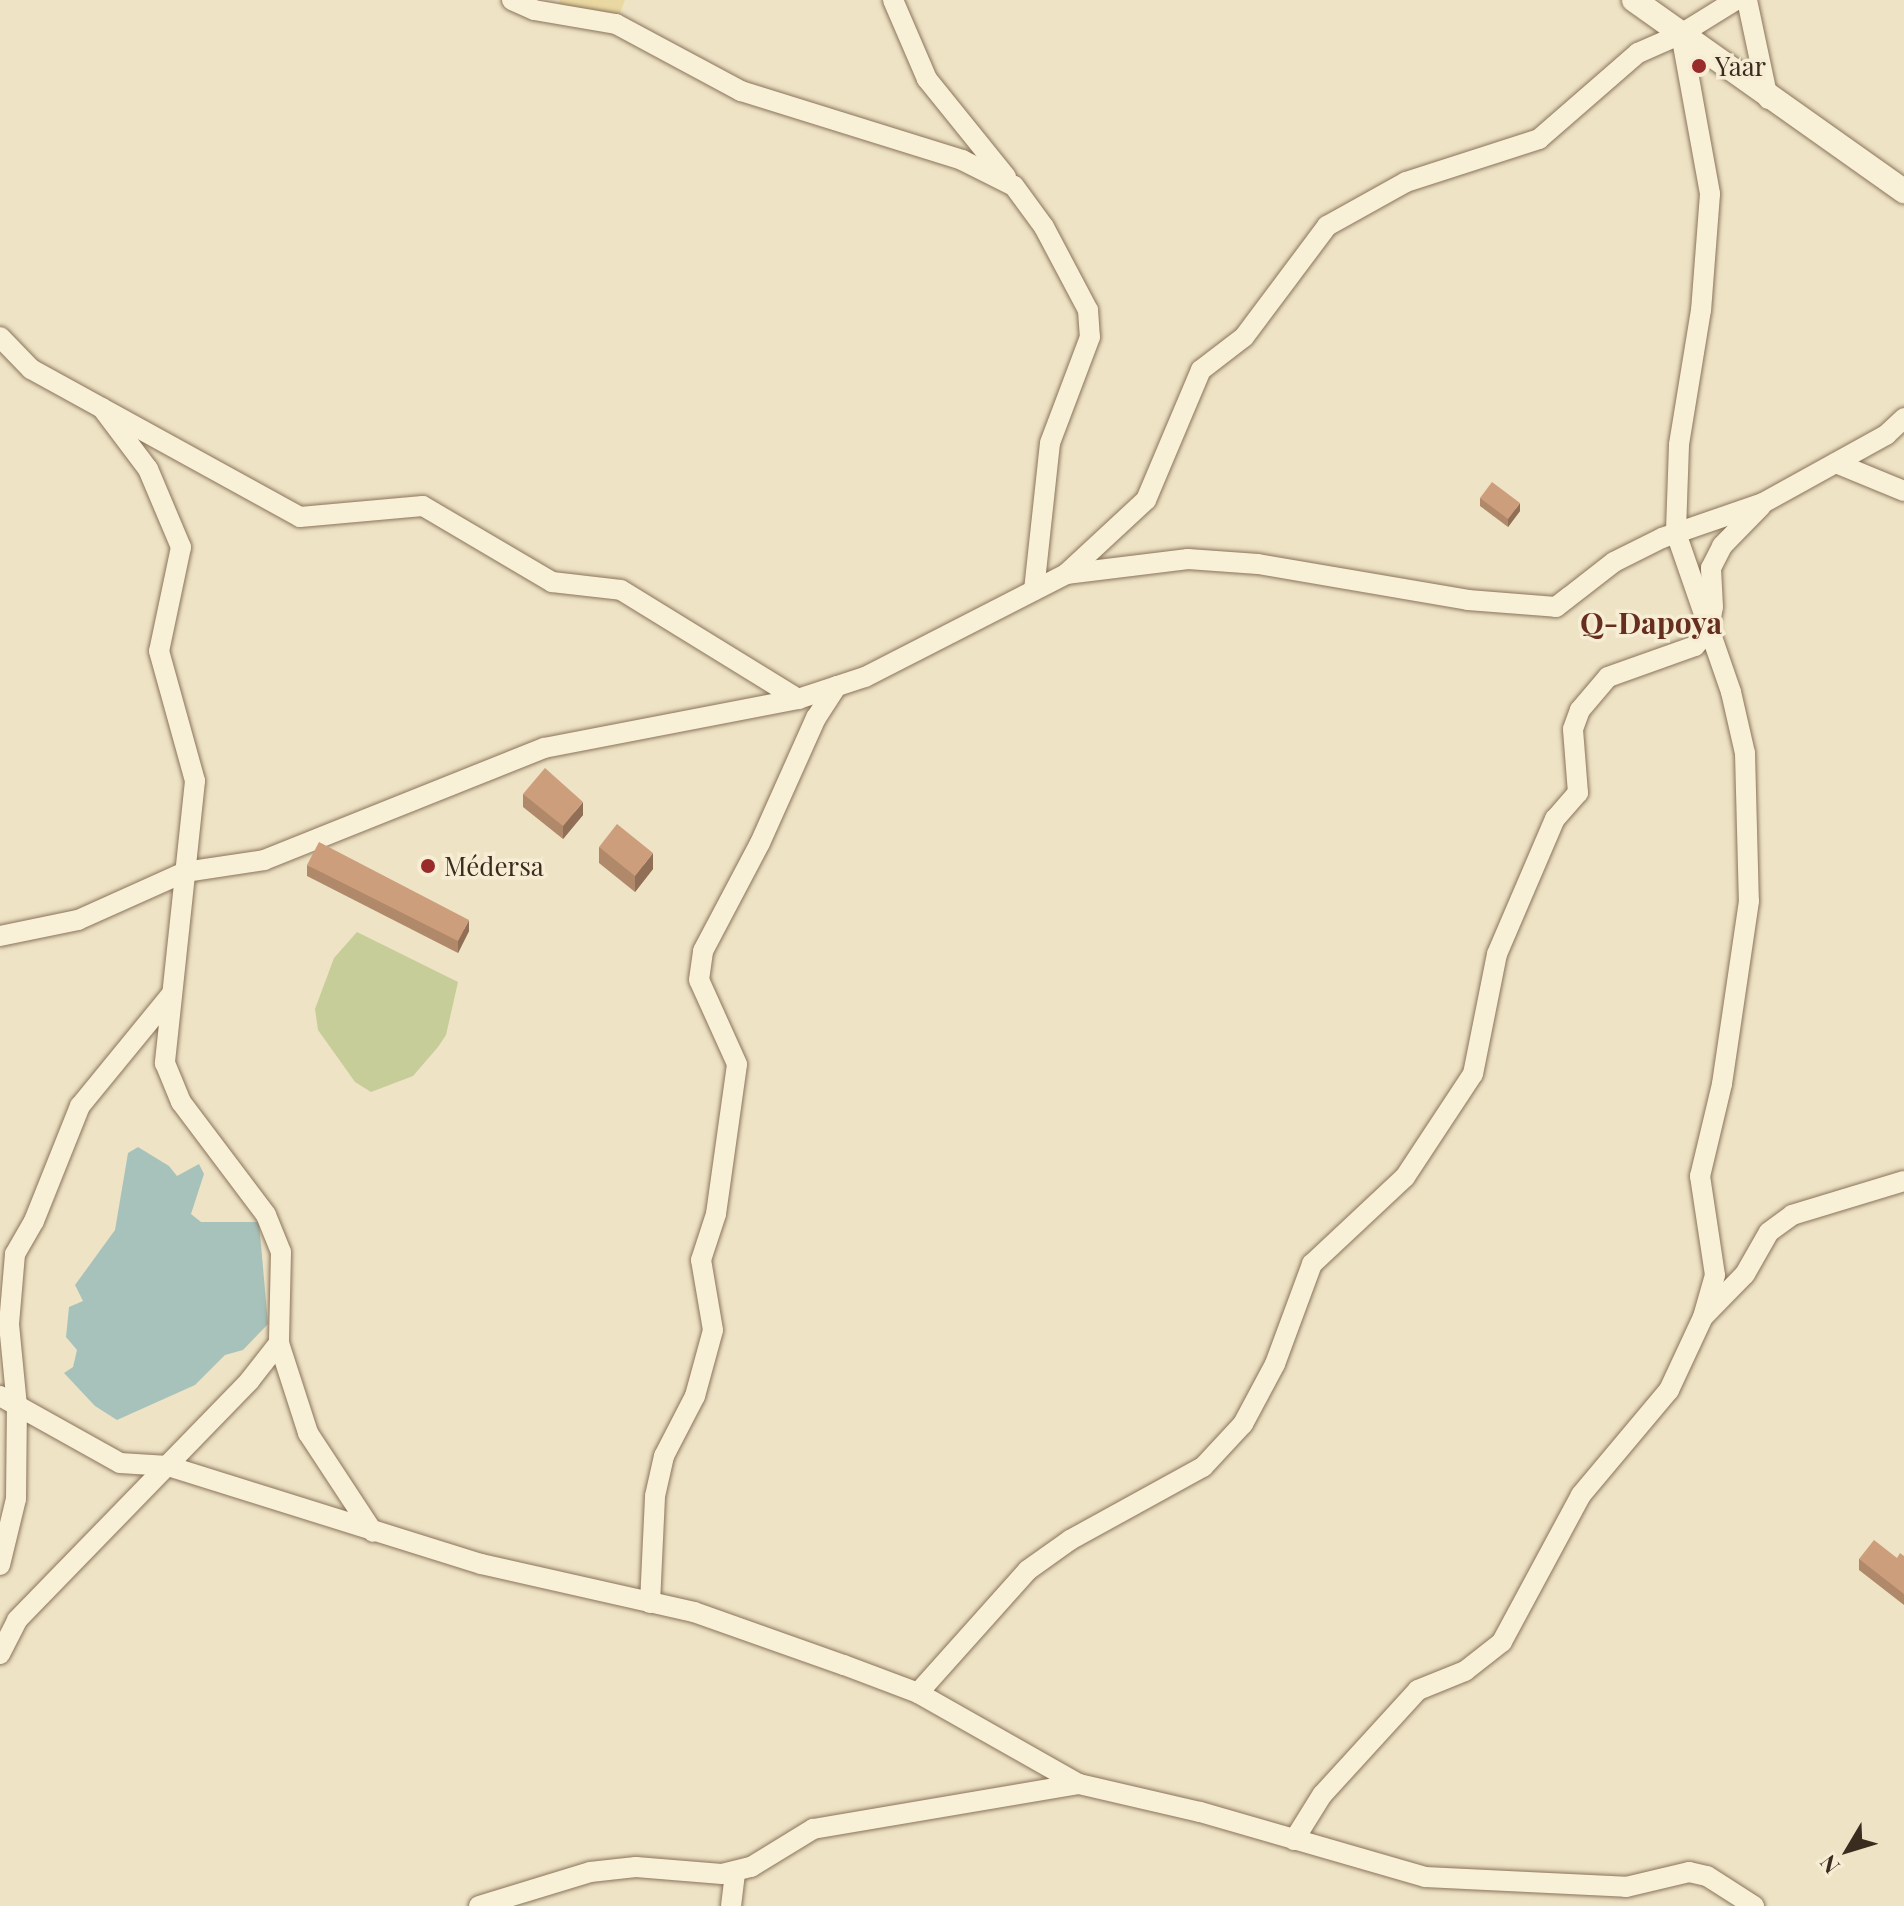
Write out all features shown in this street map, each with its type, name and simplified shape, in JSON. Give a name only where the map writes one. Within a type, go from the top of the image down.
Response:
[{"type":"street","points":[[512,0],[534,10],[616,24],[741,91],[962,160],[1014,186]]},
{"type":"street","points":[[893,0],[927,79],[1044,227],[1088,310],[1090,337],[1050,443],[1034,590]]},
{"type":"street","points":[[1634,0],[1768,99],[1904,191]]},
{"type":"street","points":[[0,936],[78,920],[185,872],[264,860],[430,789],[544,748],[798,699],[865,677],[1066,574],[1146,500],[1201,370],[1244,337],[1327,226],[1406,182],[1539,139],[1638,53],[1681,34],[1736,0]]},
{"type":"street","points":[[1747,0],[1768,99]]},
{"type":"street","points":[[1294,1840],[1322,1795],[1418,1690],[1465,1671],[1502,1642],[1581,1495],[1669,1390],[1703,1317],[1715,1275],[1700,1176],[1722,1084],[1749,901],[1745,753],[1709,629],[1676,533],[1679,445],[1701,310],[1710,194],[1681,34]]},
{"type":"street","points":[[0,337],[31,369],[300,517],[423,506],[552,582],[621,590],[798,699]]},
{"type":"street","points":[[102,408],[148,469],[181,547],[159,651],[195,781],[165,1063],[181,1102],[266,1215],[281,1252],[279,1343],[308,1433],[373,1532]]},
{"type":"street","points":[[1066,574],[1188,559],[1556,607],[1614,562],[1676,533],[1763,503],[1886,435],[1904,418]]},
{"type":"street","points":[[1836,463],[1904,491]]},
{"type":"street","points":[[918,1693],[1028,1570],[1070,1540],[1203,1467],[1243,1424],[1275,1364],[1312,1264],[1405,1177],[1473,1074],[1497,954],[1555,819],[1578,793],[1573,729],[1580,710],[1608,677],[1675,657],[1695,646],[1709,629],[1711,568],[1722,546],[1763,503]]},
{"type":"street","points":[[650,1603],[655,1496],[664,1456],[695,1396],[713,1330],[701,1260],[716,1214],[737,1064],[699,980],[703,951],[760,843],[816,718],[837,686]]},
{"type":"street","points":[[0,1565],[16,1499],[9,1401],[9,1324],[15,1254],[34,1221],[80,1106],[170,996]]},
{"type":"street","points":[[1703,1317],[1745,1274],[1769,1232],[1792,1215],[1904,1181]]},
{"type":"street","points":[[0,1654],[17,1620],[250,1380],[279,1343]]},
{"type":"street","points":[[9,1401],[120,1463],[168,1466],[481,1564],[694,1612],[918,1693],[1079,1784],[1425,1877],[1626,1887],[1689,1872],[1707,1876],[1754,1906]]},
{"type":"street","points":[[479,1906],[590,1872],[636,1867],[735,1871],[813,1829],[1079,1784]]},
{"type":"street","points":[[731,1906],[735,1871]]},
{"type":"green space","points":[[357,932],[458,982],[446,1035],[438,1047],[413,1076],[371,1092],[355,1082],[318,1030],[315,1009],[334,958]]},
{"type":"sand","points":[[560,0],[625,0],[616,24],[556,14]]},
{"type":"water","points":[[138,1147],[169,1166],[177,1176],[199,1164],[204,1174],[191,1214],[201,1222],[259,1222],[268,1324],[243,1350],[225,1355],[195,1385],[117,1420],[95,1406],[64,1373],[73,1367],[77,1350],[66,1337],[69,1307],[83,1301],[75,1285],[115,1230],[128,1153]]},
{"type":"building","points":[[1492,482],[1520,503],[1508,519],[1480,498]]},
{"type":"building","points":[[545,768],[583,802],[563,826],[523,794]]},
{"type":"building","points":[[617,824],[653,853],[635,876],[599,847]]},
{"type":"building","points":[[319,842],[469,920],[458,941],[307,865]]},
{"type":"building","points":[[1874,1540],[1897,1558],[1900,1553],[1904,1556],[1904,1594],[1859,1559]]},
{"type":"place","name":"Yaar","points":[[1699,66]]},
{"type":"place","name":"Médersa","points":[[428,866]]},
{"type":"district","name":"Q-Dapoya","points":[[1651,622]]}]
